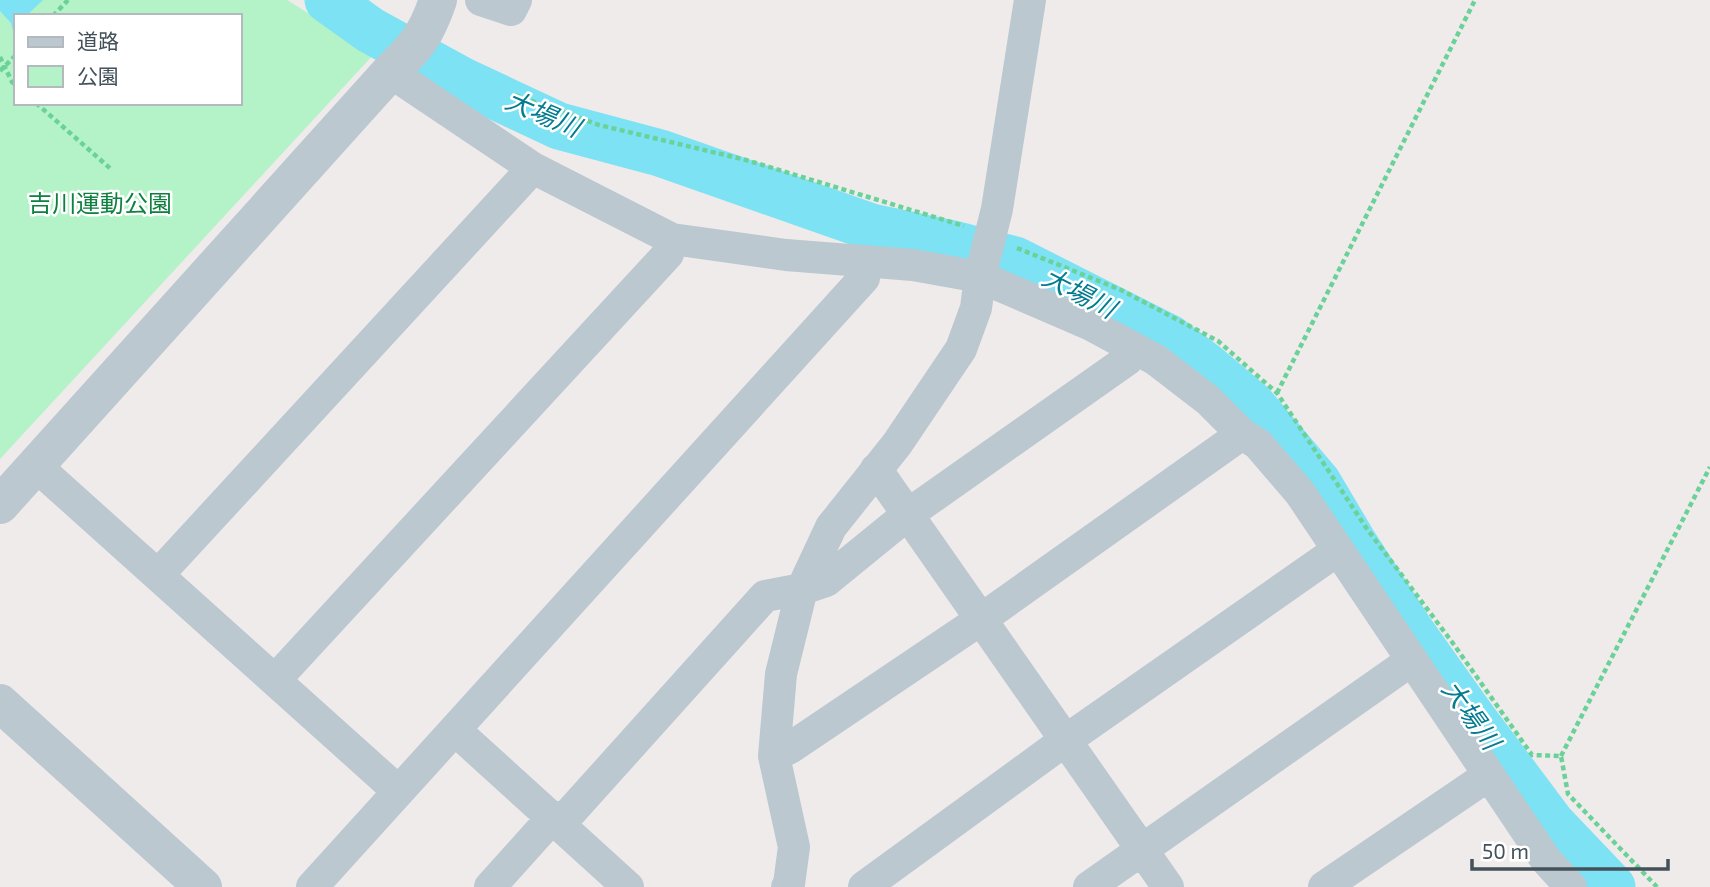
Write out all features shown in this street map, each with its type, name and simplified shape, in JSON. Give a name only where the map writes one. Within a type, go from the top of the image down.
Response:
[{"type":"street","points":[[481,0],[511,10],[516,0]]},
{"type":"street","points":[[793,886],[794,847],[774,756],[781,674],[802,589],[831,527],[897,444],[961,349],[976,308],[987,253],[1030,0]]},
{"type":"street","points":[[0,505],[416,39],[533,168],[672,239],[786,255],[913,265],[987,253],[1089,324],[1156,360],[1208,400],[1242,434],[1258,444],[1300,493],[1564,885]]},
{"type":"street","points":[[158,575],[533,168]]},
{"type":"street","points":[[275,680],[668,254],[672,239]]},
{"type":"street","points":[[312,887],[864,278],[864,262]]},
{"type":"street","points":[[491,887],[552,818],[568,816],[765,596],[826,581],[907,515],[1127,360],[1135,349]]},
{"type":"street","points":[[774,756],[981,620],[1242,434]]},
{"type":"street","points":[[36,466],[398,791]]},
{"type":"street","points":[[876,469],[1168,887]]},
{"type":"street","points":[[864,887],[1338,550]]},
{"type":"street","points":[[1089,887],[1412,660]]},
{"type":"street","points":[[0,703],[203,887]]},
{"type":"street","points":[[455,730],[552,818],[611,882]]},
{"type":"street","points":[[1324,887],[1489,775]]},
{"type":"path","points":[[55,14],[68,0]]},
{"type":"path","points":[[1277,393],[1475,0]]},
{"type":"path","points":[[0,57],[14,82]]},
{"type":"path","points":[[0,71],[14,57]]},
{"type":"path","points":[[515,95],[599,125],[747,160],[942,221],[987,253],[1020,250],[1121,290],[1218,341],[1277,393],[1367,529],[1532,755],[1561,756]]},
{"type":"path","points":[[38,105],[112,170]]},
{"type":"path","points":[[1657,887],[1567,794],[1561,756],[1710,467]]},
{"type":"green space","name":"吉川運動公園","points":[[0,0],[287,0],[374,54],[0,459]]},
{"type":"water","points":[[0,0],[43,0],[28,14],[14,14],[13,31],[11,23],[0,11]]},
{"type":"waterway","name":"大場川","points":[[328,0],[370,30],[463,81],[559,126],[660,153],[871,227],[1015,260],[1169,338],[1251,404],[1318,483],[1410,630],[1471,716],[1552,824],[1612,887]]}]
